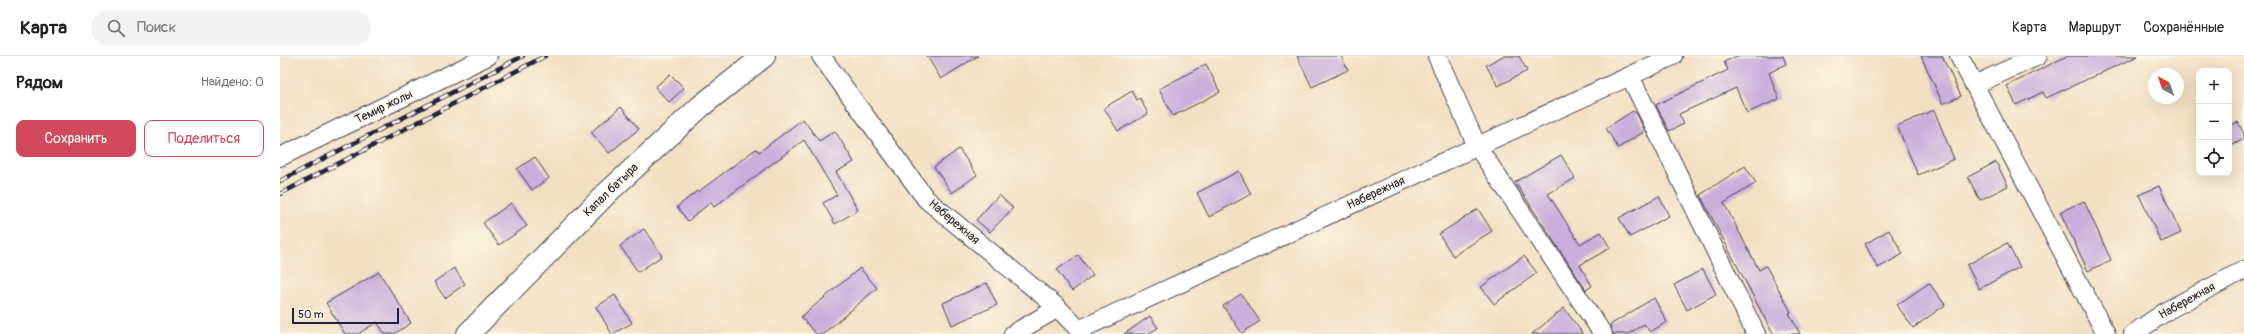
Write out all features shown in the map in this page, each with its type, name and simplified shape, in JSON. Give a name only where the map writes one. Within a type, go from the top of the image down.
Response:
[{"type":"main road","name":"Капал батыра","points":[[468,334],[607,193],[701,106],[764,56]]},
{"type":"street","name":"Темир жолы","points":[[280,157],[488,56]]},
{"type":"street","name":"Набережная","points":[[821,56],[926,200],[1058,308],[1081,332],[1477,146],[1673,56]]},
{"type":"street","points":[[1437,56],[1477,146],[1603,334]]},
{"type":"street","points":[[1960,56],[2106,334]]},
{"type":"street","points":[[1974,85],[2038,56]]},
{"type":"street","points":[[1630,76],[1756,334]]},
{"type":"street","name":"Набережная","points":[[2133,334],[2168,310],[2244,270]]},
{"type":"street","points":[[1013,334],[1058,308]]},
{"type":"building","points":[[927,56],[978,56],[941,79]]},
{"type":"building","points":[[1297,56],[1341,56],[1348,70],[1312,87]]},
{"type":"building","points":[[1503,56],[1519,56],[1527,71],[1498,86],[1486,65]]},
{"type":"building","points":[[1737,56],[1783,56],[1786,64],[1769,73],[1779,99],[1747,113],[1736,88],[1679,114],[1684,124],[1669,131],[1656,105],[1728,70],[1724,62]]},
{"type":"building","points":[[1921,56],[1942,56],[1961,96],[1943,104]]},
{"type":"building","points":[[2067,56],[2138,56],[2046,98],[2043,92],[2016,105],[2007,86]]},
{"type":"building","points":[[1206,64],[1220,92],[1173,116],[1159,89]]},
{"type":"building","points":[[670,74],[684,88],[669,102],[655,87]]},
{"type":"building","points":[[1132,91],[1137,100],[1140,98],[1148,114],[1118,131],[1104,108]]},
{"type":"building","points":[[621,107],[639,129],[609,153],[591,132]]},
{"type":"building","points":[[1934,110],[1954,159],[1918,175],[1897,126]]},
{"type":"building","points":[[1633,111],[1637,114],[1645,131],[1618,148],[1606,128]]},
{"type":"building","points":[[803,119],[819,141],[835,131],[854,162],[836,172],[858,210],[835,224],[823,203],[837,195],[804,140],[714,207],[711,202],[688,221],[677,207],[756,149],[759,152]]},
{"type":"building","points":[[2238,122],[2244,134],[2244,139],[2232,145],[2232,140],[2232,125]]},
{"type":"building","points":[[959,149],[977,175],[952,193],[934,167]]},
{"type":"building","points":[[1561,155],[1575,178],[1548,194],[1580,244],[1601,232],[1610,248],[1580,265],[1592,286],[1586,290],[1515,182]]},
{"type":"building","points":[[535,157],[549,178],[532,190],[517,169]]},
{"type":"building","points":[[1996,162],[2008,186],[1980,200],[1968,177]]},
{"type":"building","points":[[1745,166],[1756,183],[1724,203],[1759,270],[1766,266],[1791,312],[1789,313],[1800,334],[1773,334],[1700,195]]},
{"type":"building","points":[[1239,171],[1251,194],[1209,217],[1197,193]]},
{"type":"building","points":[[2159,186],[2181,233],[2161,242],[2139,195]]},
{"type":"building","points":[[999,195],[1013,208],[990,232],[976,220]]},
{"type":"building","points":[[1659,196],[1669,216],[1630,237],[1619,218]]},
{"type":"building","points":[[2084,201],[2111,260],[2088,271],[2060,212]]},
{"type":"building","points":[[511,203],[527,226],[499,245],[483,223]]},
{"type":"building","points":[[1478,209],[1492,231],[1453,256],[1439,234]]},
{"type":"building","points":[[644,229],[662,256],[638,272],[620,246]]},
{"type":"building","points":[[1889,230],[1903,254],[1878,268],[1865,244]]},
{"type":"building","points":[[2007,243],[2020,267],[1979,289],[1967,265]]},
{"type":"building","points":[[1078,255],[1093,275],[1072,291],[1057,270]]},
{"type":"building","points":[[1524,256],[1537,273],[1494,304],[1481,287]]},
{"type":"building","points":[[454,268],[465,284],[445,298],[434,282]]},
{"type":"building","points":[[860,268],[877,288],[823,334],[816,334],[801,317]]},
{"type":"building","points":[[1703,269],[1716,294],[1687,310],[1674,285]]},
{"type":"building","points":[[379,272],[411,323],[394,334],[385,334],[377,322],[358,334],[345,334],[326,303]]},
{"type":"building","points":[[987,283],[997,305],[952,325],[943,303]]},
{"type":"building","points":[[1929,283],[1945,305],[1913,328],[1897,305]]},
{"type":"building","points":[[1241,294],[1260,321],[1242,333],[1223,306]]},
{"type":"building","points":[[615,295],[632,323],[612,334],[596,307]]},
{"type":"building","points":[[1654,298],[1667,322],[1650,332],[1644,324],[1628,334],[1613,334],[1610,325]]},
{"type":"building","points":[[1564,308],[1583,334],[1532,334]]},
{"type":"building","points":[[1150,316],[1158,328],[1147,334],[1124,334]]},
{"type":"railway","points":[[280,181],[523,56]]},
{"type":"railway","points":[[280,194],[545,56]]}]
